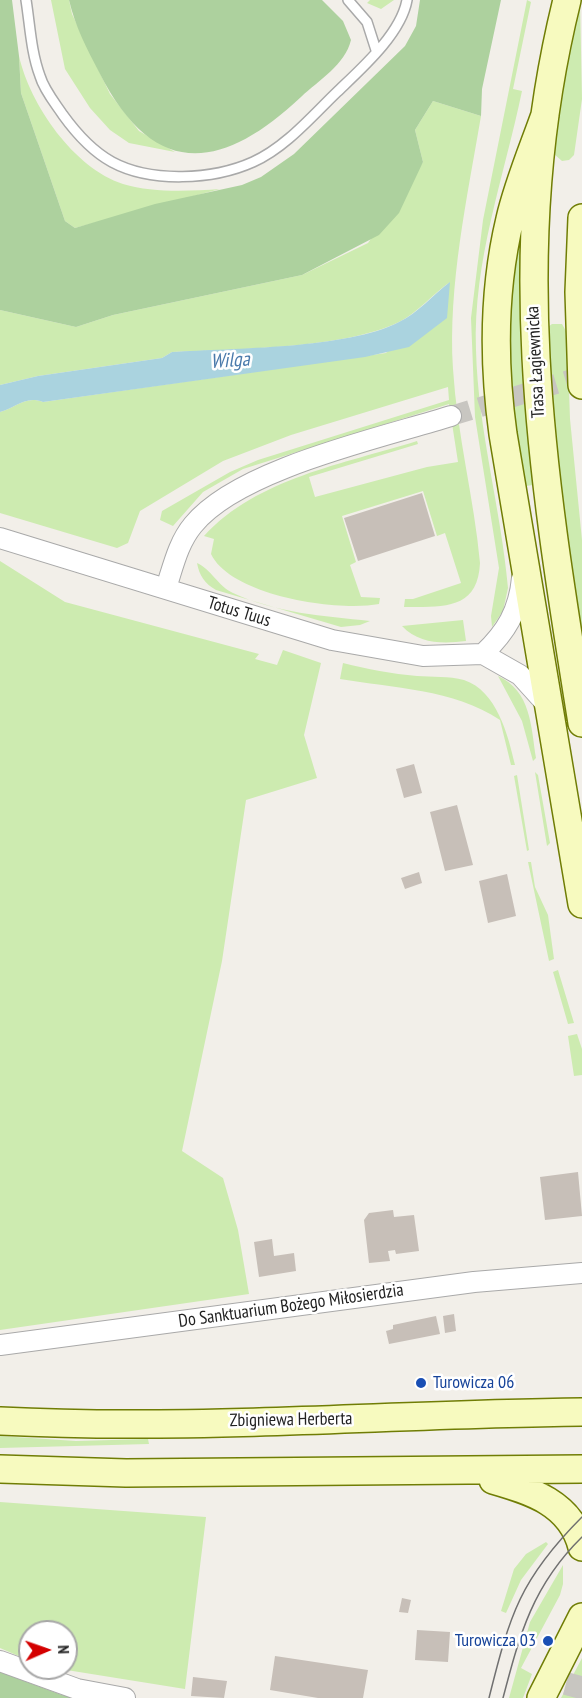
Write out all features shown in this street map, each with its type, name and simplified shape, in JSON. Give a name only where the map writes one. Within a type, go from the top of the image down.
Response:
[{"type":"main road","name":"Trasa Łagiewnicka","points":[[567,0],[544,115],[533,242],[536,382],[552,533],[582,723]]},
{"type":"main road","points":[[544,115],[510,217],[496,316],[500,409],[582,904]]},
{"type":"main road","points":[[582,218],[579,292],[582,385]]},
{"type":"main road","name":"Zbigniewa Herberta","points":[[0,1421],[189,1422],[577,1408]]},
{"type":"main road","points":[[0,1469],[104,1473],[460,1472],[582,1469]]},
{"type":"main road","points":[[460,1472],[544,1496],[566,1517],[582,1547]]},
{"type":"main road","points":[[541,1698],[582,1617]]},
{"type":"street","points":[[166,588],[186,534],[213,505],[234,492],[305,462],[451,416]]},
{"type":"street","name":"Totus Tuus","points":[[0,538],[264,620],[366,647],[423,656],[483,654]]},
{"type":"street","points":[[524,555],[520,594],[515,613],[500,638],[483,654],[520,675],[548,706]]},
{"type":"street","name":"Do Sanktuarium Bożego Miłosierdzia","points":[[0,1345],[474,1282],[582,1273]]},
{"type":"street","points":[[0,1661],[77,1689],[126,1698]]},
{"type":"lane","points":[[26,0],[40,78],[68,121],[98,153],[129,169],[146,173],[193,175],[224,171],[254,162],[293,133],[356,74],[376,51],[400,22],[407,0]]},
{"type":"lane","points":[[348,0],[367,22],[376,51]]},
{"type":"green space","points":[[0,0],[12,0],[21,93],[65,221],[75,228],[155,204],[242,185],[261,177],[294,154],[405,46],[416,26],[420,0],[501,0],[482,89],[481,116],[433,101],[415,130],[423,162],[399,213],[379,235],[302,275],[113,315],[76,327],[0,310]]},
{"type":"green space","points":[[51,0],[69,0],[72,14],[110,94],[139,131],[175,152],[129,143],[110,130],[90,108],[65,69]]},
{"type":"green space","points":[[69,0],[322,0],[343,21],[351,40],[337,65],[271,122],[243,140],[216,151],[190,153],[165,147],[142,132],[120,107],[86,46]]},
{"type":"green space","points":[[370,0],[394,0],[381,9],[367,3]]},
{"type":"green space","points":[[527,0],[531,2],[513,89],[522,91],[484,251],[476,317],[481,410],[508,588],[503,611],[492,627],[491,616],[499,568],[475,417],[471,318],[483,220]]},
{"type":"green space","points":[[580,0],[582,99],[574,155],[569,160],[562,161],[554,154],[562,92]]},
{"type":"green space","points":[[19,56],[33,94],[44,114],[71,149],[105,176],[123,184],[146,189],[184,191],[220,189],[75,228],[65,221],[21,93]]},
{"type":"green space","points":[[433,101],[481,116],[460,242],[453,306],[455,394],[480,563],[478,578],[473,590],[465,598],[456,603],[432,607],[404,607],[405,599],[413,599],[461,583],[445,533],[437,536],[423,491],[342,516],[356,562],[350,565],[361,597],[380,598],[379,604],[361,606],[313,603],[262,590],[240,581],[222,569],[211,554],[214,539],[204,536],[225,516],[249,500],[303,475],[360,457],[417,441],[418,444],[309,477],[315,497],[427,467],[458,462],[449,404],[243,469],[203,492],[173,526],[160,520],[162,511],[230,472],[258,460],[449,400],[448,387],[291,435],[223,461],[140,511],[128,543],[117,548],[0,513],[0,412],[21,403],[31,400],[43,402],[386,353],[450,282],[399,322],[349,338],[288,346],[172,352],[162,358],[38,376],[0,385],[0,310],[76,327],[113,315],[302,275],[368,243],[423,162],[415,130]]},
{"type":"green space","points":[[520,233],[521,360],[533,485],[519,487],[505,392],[509,258]]},
{"type":"green space","points":[[552,324],[562,324],[567,333],[570,419],[582,540],[582,632],[552,426],[548,327]]},
{"type":"green space","points":[[0,561],[65,602],[259,654],[255,659],[277,665],[283,650],[321,663],[304,735],[317,778],[246,800],[222,961],[182,1151],[223,1178],[238,1230],[249,1294],[0,1330]]},
{"type":"green space","points":[[197,563],[228,590],[251,600],[212,588],[203,579]]},
{"type":"green space","points":[[274,607],[300,613],[370,621],[360,625],[341,627]]},
{"type":"green space","points":[[463,620],[466,641],[457,642],[424,639],[402,626]]},
{"type":"green space","points":[[343,663],[398,674],[464,680],[475,686],[485,694],[499,715],[515,765],[511,765],[500,720],[463,702],[443,696],[340,679]]},
{"type":"green space","points":[[498,676],[517,691],[528,711],[536,758],[533,761],[522,721]]},
{"type":"green space","points":[[535,772],[538,775],[550,843],[547,846]]},
{"type":"green space","points":[[517,775],[529,850],[527,851],[514,776]]},
{"type":"green space","points":[[528,862],[531,862],[535,887],[548,915],[554,959],[549,961]]},
{"type":"green space","points":[[558,970],[574,1023],[568,1024],[553,972]]},
{"type":"green space","points":[[577,1034],[582,1049],[582,1075],[574,1076],[568,1036]]},
{"type":"green space","points":[[0,1436],[76,1441],[148,1439],[149,1444],[0,1448]]},
{"type":"green space","points":[[0,1502],[206,1517],[185,1689],[78,1672],[78,1620],[18,1620],[18,1656],[0,1648]]},
{"type":"green space","points":[[546,1542],[548,1544],[521,1580],[506,1613],[501,1611],[514,1569],[526,1554]]},
{"type":"green space","points":[[563,1565],[563,1584],[560,1595],[521,1668],[532,1674],[523,1698],[509,1698],[530,1622]]},
{"type":"green space","points":[[582,1658],[582,1698],[561,1698]]},
{"type":"green space","points":[[0,1672],[62,1695],[81,1698],[0,1698]]},
{"type":"water","name":"Wilga","points":[[450,282],[447,318],[409,347],[365,357],[43,402],[31,400],[0,412],[0,385],[38,376],[162,358],[172,352],[289,346],[350,338],[377,331],[406,318]]},
{"type":"building","points":[[422,493],[435,536],[358,561],[344,518]]},
{"type":"building","points":[[414,764],[422,793],[404,798],[396,769]]},
{"type":"building","points":[[457,805],[473,865],[445,871],[430,812]]},
{"type":"building","points":[[419,872],[422,883],[405,889],[401,878]]},
{"type":"building","points":[[507,874],[516,916],[488,923],[479,881]]},
{"type":"building","points":[[578,1172],[582,1216],[545,1220],[540,1177]]},
{"type":"building","points":[[393,1210],[394,1217],[414,1215],[419,1251],[396,1254],[395,1250],[388,1251],[390,1261],[369,1263],[364,1220],[369,1213]]},
{"type":"building","points":[[272,1239],[274,1256],[294,1253],[296,1271],[259,1277],[254,1242]]},
{"type":"building","points":[[454,1314],[456,1331],[445,1333],[443,1316]]},
{"type":"building","points":[[436,1316],[440,1334],[389,1344],[386,1331],[393,1329],[393,1325]]},
{"type":"building","points":[[402,1598],[411,1600],[408,1613],[399,1612]]},
{"type":"building","points":[[417,1630],[450,1632],[448,1662],[415,1660]]},
{"type":"building","points":[[275,1656],[368,1670],[363,1698],[318,1698],[270,1690]]},
{"type":"building","points":[[193,1677],[227,1681],[224,1698],[191,1696]]},
{"type":"tunnel","points":[[451,416],[582,376]]},
{"type":"tunnel","points":[[576,1698],[582,1676]]},
{"type":"tram line","points":[[489,1698],[511,1620],[520,1599],[544,1560],[582,1517]]},
{"type":"tram line","points":[[503,1698],[530,1611],[551,1573],[582,1537]]},
{"type":"place","name":"Turowicza 06","points":[[421,1383]]},
{"type":"place","name":"Turowicza 03","points":[[548,1641]]}]
